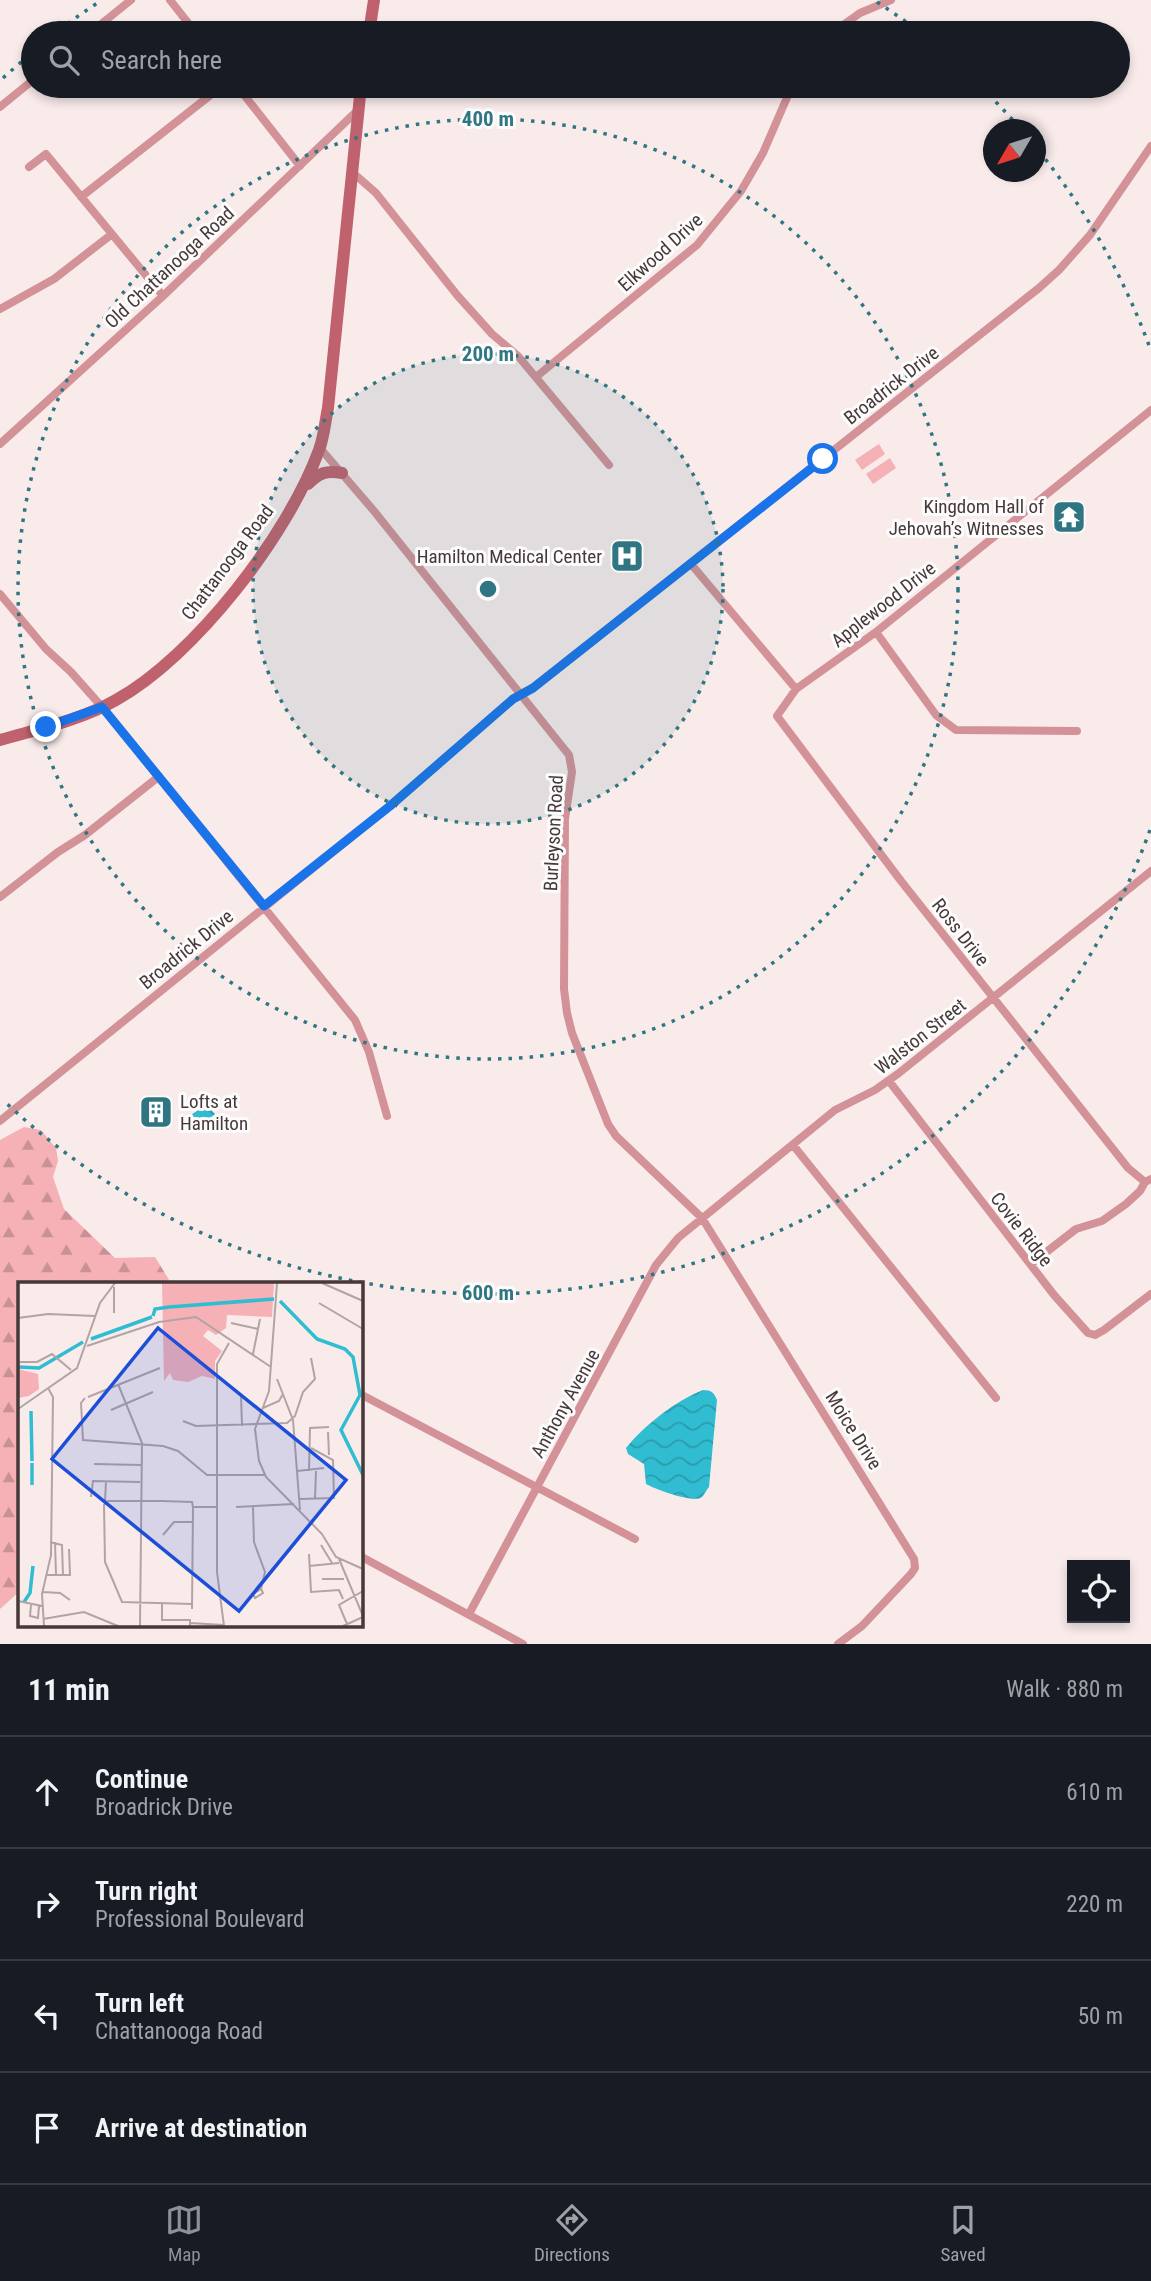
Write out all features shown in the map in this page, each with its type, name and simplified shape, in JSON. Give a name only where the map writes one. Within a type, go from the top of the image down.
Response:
[{"type":"main road","points":[[371,21],[374,0]]},
{"type":"main road","name":"Chattanooga Road","points":[[0,740],[50,726],[116,701],[164,667],[200,632],[273,540],[302,489],[320,448],[328,408],[359,98]]},
{"type":"main road","points":[[302,489],[319,474],[329,471],[342,473]]},
{"type":"street","points":[[105,21],[131,0]]},
{"type":"street","points":[[170,0],[187,21]]},
{"type":"street","points":[[849,21],[860,13],[891,0]]},
{"type":"street","points":[[0,107],[21,90]]},
{"type":"street","points":[[80,197],[207,98]]},
{"type":"street","points":[[246,98],[300,166]]},
{"type":"street","name":"Elkwood Drive","points":[[536,377],[671,268],[704,237],[741,191],[763,153],[787,98]]},
{"type":"street","name":"Old Chattanooga Road","points":[[0,444],[163,296],[357,111]]},
{"type":"street","name":"Broadrick Drive","points":[[0,1121],[390,806],[513,699],[533,688],[1013,310],[1059,270],[1090,235],[1151,146]]},
{"type":"street","points":[[29,167],[46,154],[163,296]]},
{"type":"street","points":[[352,172],[376,192],[482,324],[518,356],[609,465]]},
{"type":"street","points":[[0,309],[54,279],[112,234]]},
{"type":"street","name":"Applewood Drive","points":[[796,689],[876,632],[1151,410]]},
{"type":"street","name":"Burleyson Road","points":[[320,448],[569,755],[572,764],[565,820],[564,929],[565,989],[572,1033],[602,1112],[616,1136],[702,1218]]},
{"type":"street","points":[[691,564],[796,689]]},
{"type":"street","points":[[0,594],[46,649],[102,707],[355,1020],[370,1055],[387,1116]]},
{"type":"street","points":[[876,632],[936,715],[956,730],[1077,731]]},
{"type":"street","name":"Ross Drive","points":[[796,689],[777,716],[993,999],[1128,1168],[1148,1181]]},
{"type":"street","points":[[0,897],[157,778]]},
{"type":"street","name":"Walston Street","points":[[702,1218],[835,1110],[889,1081],[1151,871]]},
{"type":"street","name":"Covie Ridge","points":[[889,1081],[1078,1324],[1095,1335],[1151,1294]]},
{"type":"street","points":[[793,1145],[996,1398]]},
{"type":"street","points":[[1031,1264],[1076,1229],[1102,1221],[1126,1204],[1148,1181]]},
{"type":"street","name":"Anthony Avenue","points":[[469,1614],[656,1265],[678,1238],[702,1218]]},
{"type":"street","name":"Moice Drive","points":[[702,1218],[914,1559],[915,1568],[911,1574],[862,1626],[838,1644]]},
{"type":"street","points":[[362,1395],[635,1539]]},
{"type":"street","points":[[362,1557],[523,1644]]},
{"type":"green space","points":[[879,444],[885,454],[862,470],[855,460]]},
{"type":"green space","points":[[890,458],[896,468],[873,484],[866,474]]},
{"type":"green space","points":[[24,1127],[41,1130],[56,1148],[58,1161],[53,1177],[64,1209],[115,1258],[155,1257],[170,1282],[18,1282],[18,1593],[0,1609],[0,1140]]},
{"type":"water","points":[[207,1099],[215,1108],[212,1111],[215,1114],[203,1124],[191,1115],[200,1109],[198,1106]]},
{"type":"water","points":[[703,1390],[712,1392],[717,1400],[709,1487],[702,1497],[691,1499],[646,1484],[644,1464],[628,1454],[626,1448],[661,1414]]},
{"type":"place","name":"Kingdom Hall of Jehovah’s Witnesses","points":[[1069,517]]},
{"type":"place","name":"Hamilton Medical Center","points":[[627,556]]},
{"type":"place","name":"Lofts at Hamilton","points":[[156,1112]]},
{"type":"route","points":[[46,727],[102,707],[157,778],[264,906],[390,806],[513,699],[533,688],[823,459]]}]
